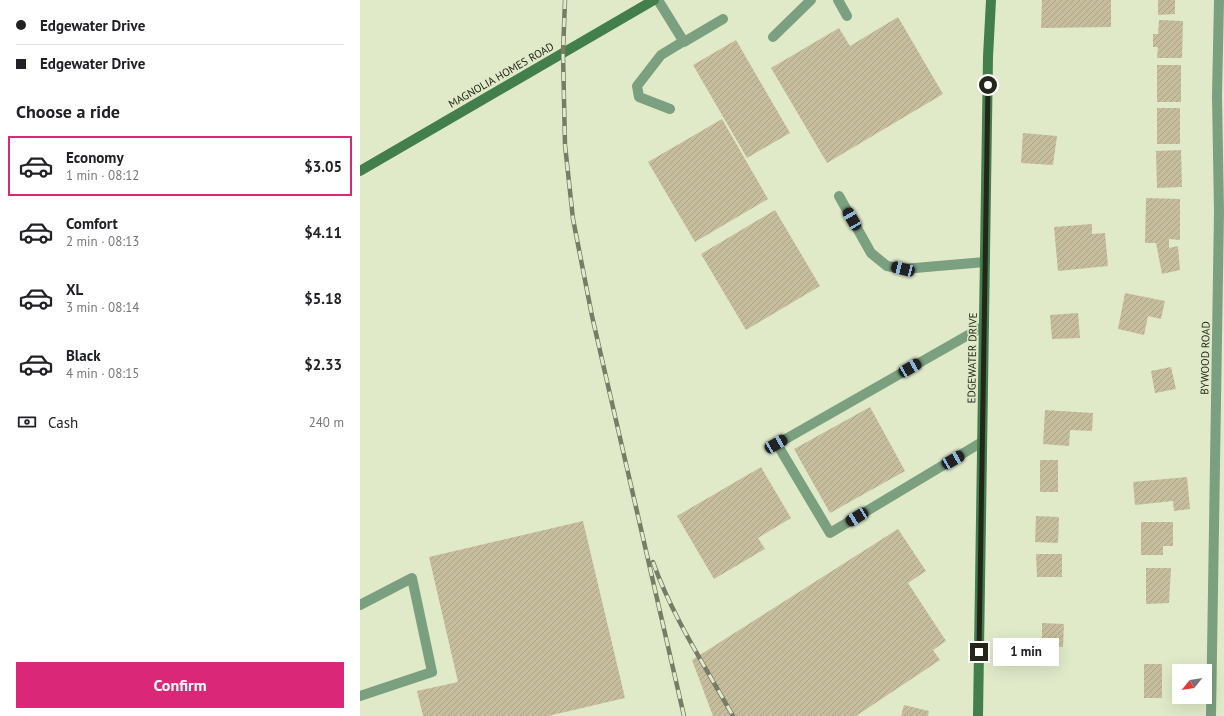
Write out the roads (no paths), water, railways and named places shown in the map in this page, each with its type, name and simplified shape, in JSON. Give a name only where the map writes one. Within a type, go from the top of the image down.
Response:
[{"type":"main road","name":"MAGNOLIA HOMES ROAD","points":[[360,171],[654,0]]},
{"type":"main road","name":"EDGEWATER DRIVE","points":[[978,716],[988,56],[991,0]]},
{"type":"street","points":[[658,0],[684,42]]},
{"type":"street","points":[[773,37],[811,0]]},
{"type":"street","points":[[838,0],[847,16]]},
{"type":"street","name":"BYWOOD ROAD","points":[[1211,716],[1222,213],[1219,0]]},
{"type":"street","points":[[670,109],[639,97],[637,86],[661,55],[723,18]]},
{"type":"street","points":[[839,196],[871,253],[887,266],[903,269],[985,262]]},
{"type":"street","points":[[982,442],[830,533],[776,444],[984,326]]},
{"type":"street","points":[[360,605],[412,578],[432,672],[360,696]]},
{"type":"railway","points":[[565,0],[563,53],[565,145],[573,219],[592,316],[684,716]]},
{"type":"railway","points":[[653,562],[679,621],[733,716]]}]
